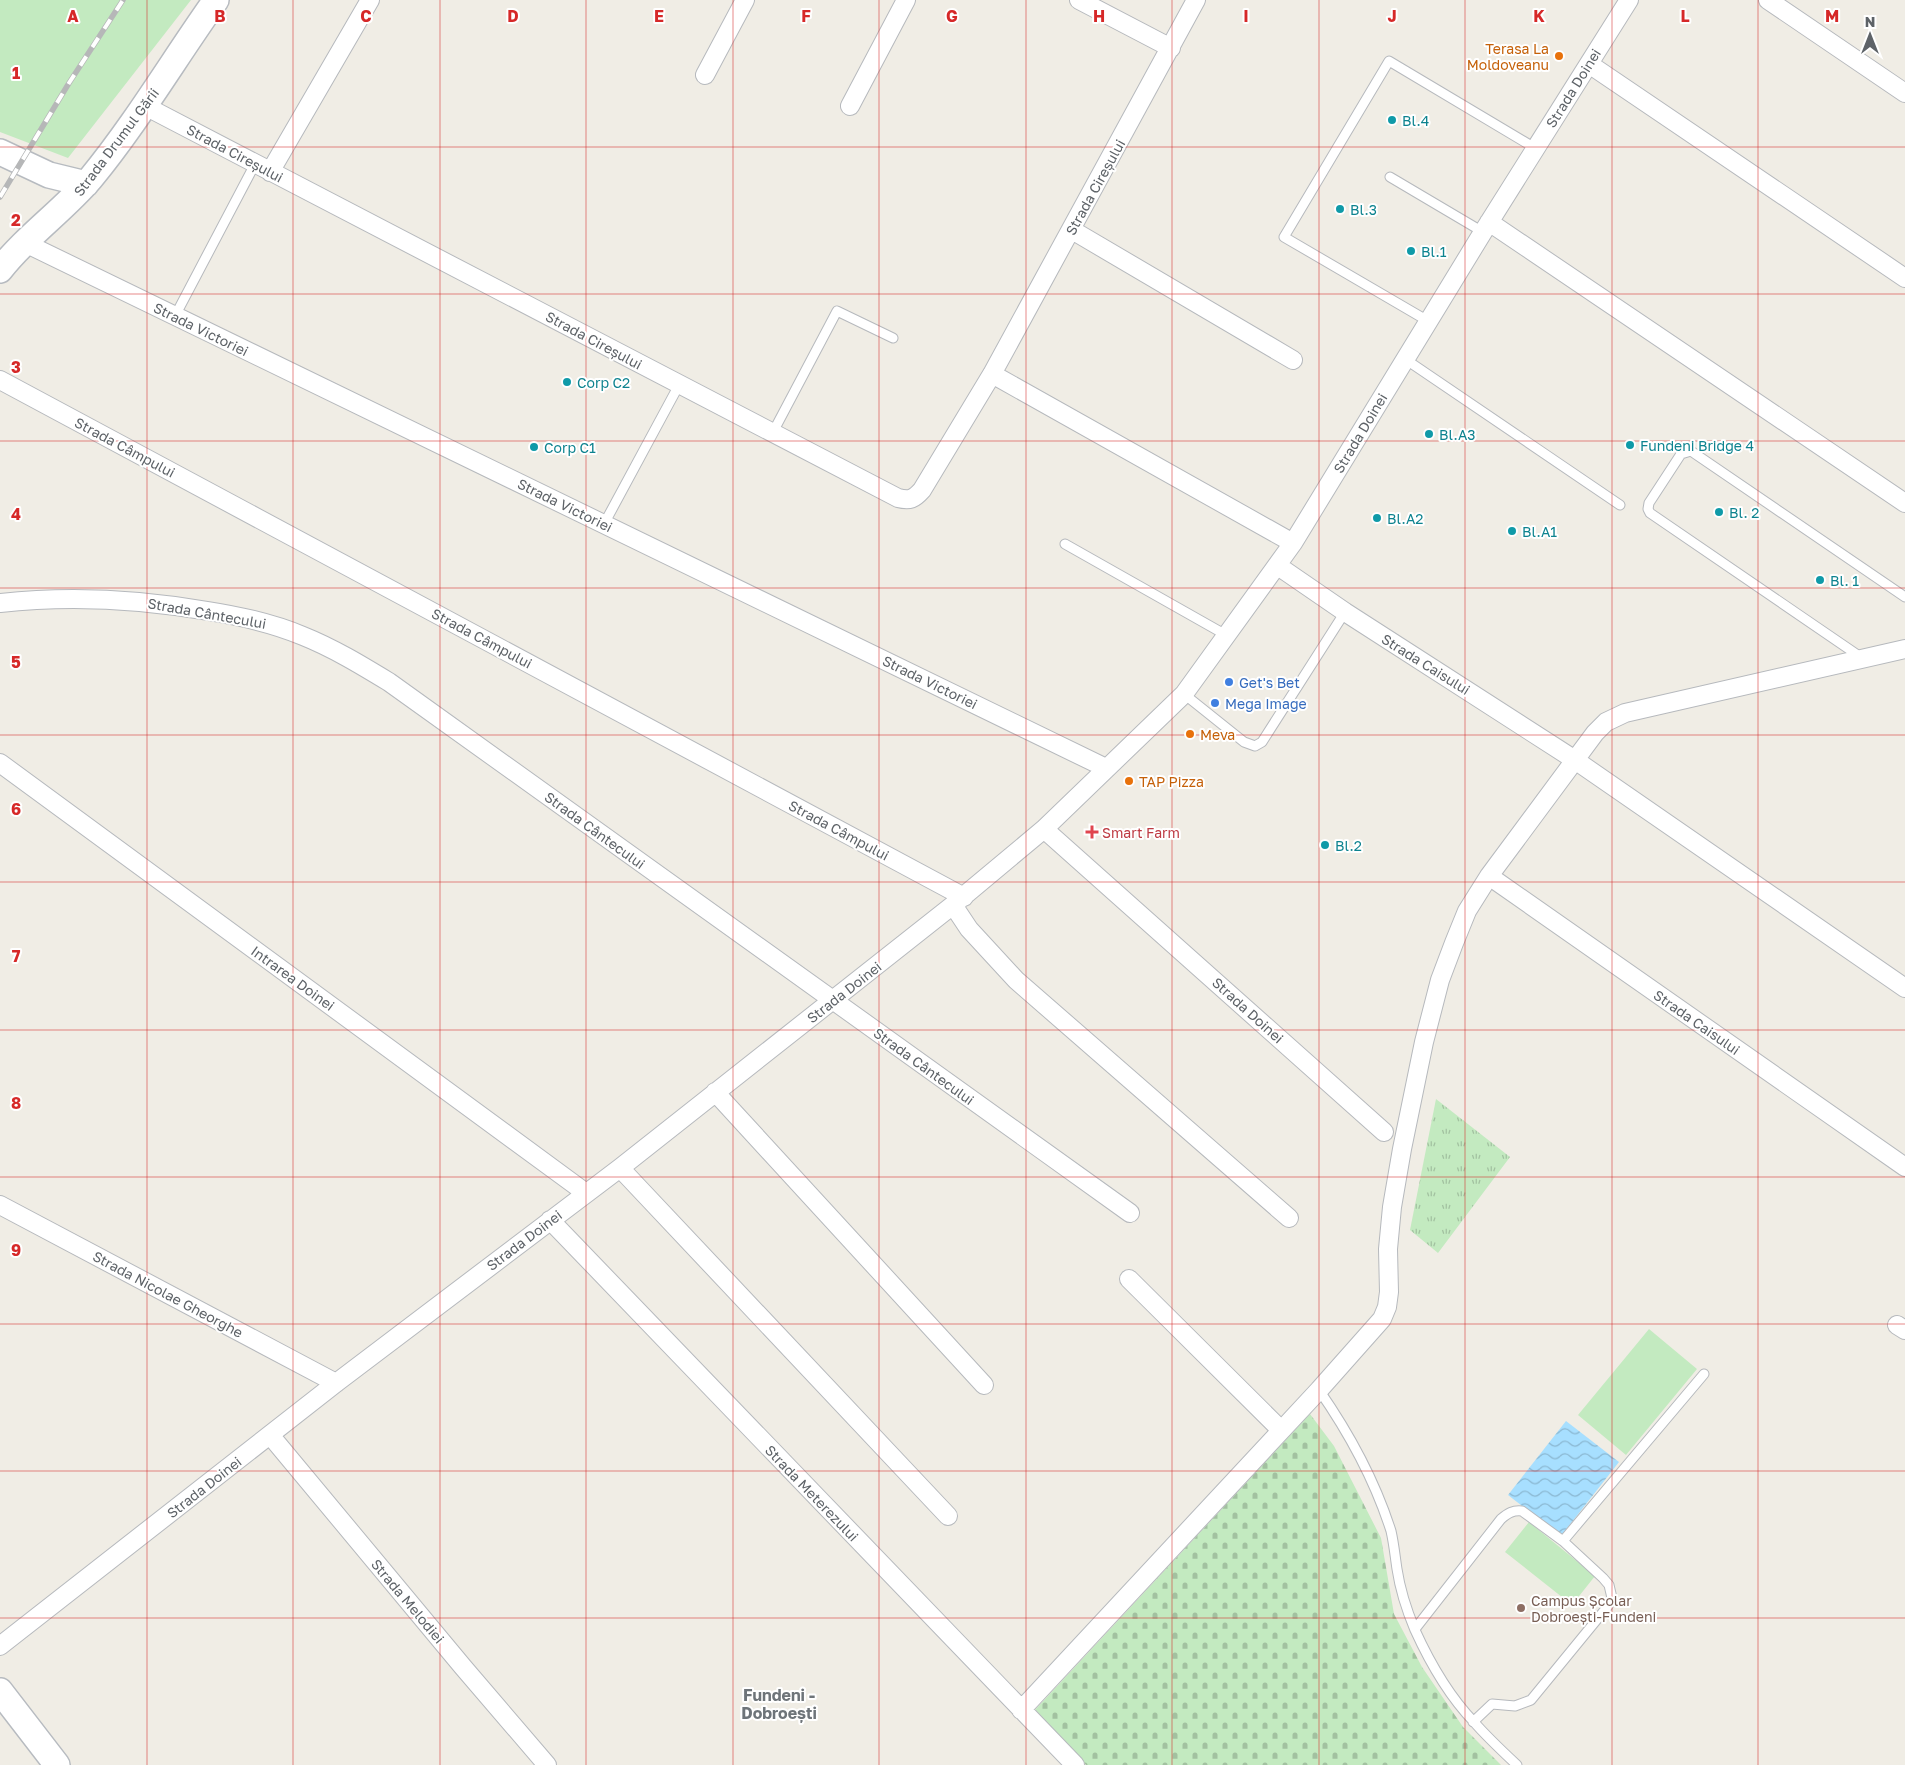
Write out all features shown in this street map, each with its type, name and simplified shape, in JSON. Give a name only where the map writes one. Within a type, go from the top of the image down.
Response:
[{"type":"street","name":"Strada Drumul Gării","points":[[0,270],[24,243],[86,184],[145,106],[216,0]]},
{"type":"street","points":[[263,168],[370,0]]},
{"type":"street","points":[[705,75],[745,0]]},
{"type":"street","points":[[850,106],[906,0]]},
{"type":"street","points":[[1079,0],[1171,48]]},
{"type":"street","name":"Strada Cireșului","points":[[145,106],[772,434],[898,498],[908,501],[916,497],[922,490],[992,374],[1196,0]]},
{"type":"street","name":"Strada Doinei","points":[[0,1646],[336,1383],[620,1168],[958,901],[1044,829],[1184,694],[1294,543],[1428,321],[1628,0]]},
{"type":"street","points":[[1768,0],[1905,93]]},
{"type":"street","points":[[1589,64],[1905,278]]},
{"type":"street","points":[[0,152],[49,175],[86,184]]},
{"type":"street","points":[[1486,227],[1905,503]]},
{"type":"street","points":[[1072,230],[1294,360]]},
{"type":"street","name":"Strada Victoriei","points":[[24,243],[1106,768]]},
{"type":"street","points":[[992,374],[1294,543]]},
{"type":"street","name":"Strada Câmpului","points":[[0,380],[958,901]]},
{"type":"street","name":"Strada Caisului","points":[[1278,566],[1345,612],[1575,760],[1905,988]]},
{"type":"street","name":"Strada Cântecului","points":[[0,603],[90,598],[134,600],[193,608],[272,624],[346,655],[398,688],[1130,1213]]},
{"type":"street","points":[[1020,1710],[1319,1390],[1382,1319],[1387,1307],[1389,1292],[1388,1249],[1392,1207],[1424,1042],[1440,980],[1467,911],[1488,876],[1595,733],[1606,722],[1625,713],[1905,649]]},
{"type":"street","name":"Intrarea Doinei","points":[[0,763],[586,1194]]},
{"type":"street","name":"Strada Doinei","points":[[1044,829],[1384,1132]]},
{"type":"street","name":"Strada Caisului","points":[[1488,876],[1905,1167]]},
{"type":"street","points":[[958,901],[969,929],[1016,980],[1289,1218]]},
{"type":"street","points":[[715,1092],[984,1385]]},
{"type":"street","points":[[620,1168],[948,1516]]},
{"type":"street","name":"Strada Nicolae Gheorghe","points":[[0,1205],[336,1383]]},
{"type":"street","name":"Strada Meterezului","points":[[550,1220],[1075,1765]]},
{"type":"street","points":[[1130,1279],[1281,1430]]},
{"type":"street","name":"Strada Melodiei","points":[[270,1435],[547,1765]]},
{"type":"street","points":[[0,1691],[57,1765]]},
{"type":"lane","points":[[1428,321],[1284,237],[1389,61],[1535,148]]},
{"type":"lane","points":[[175,316],[263,168]]},
{"type":"lane","points":[[1390,177],[1486,227]]},
{"type":"lane","points":[[772,434],[837,311],[894,338]]},
{"type":"lane","points":[[1405,359],[1620,505]]},
{"type":"lane","points":[[604,524],[679,385]]},
{"type":"lane","points":[[1863,659],[1650,513],[1648,509],[1649,503],[1681,454],[1691,451],[1905,597]]},
{"type":"lane","points":[[1065,544],[1226,635]]},
{"type":"lane","points":[[1184,694],[1244,742],[1255,746],[1262,742],[1345,612]]},
{"type":"lane","points":[[1563,1541],[1704,1374]]},
{"type":"lane","points":[[1319,1390],[1339,1419],[1378,1498],[1390,1530],[1400,1583],[1415,1629],[1443,1682],[1473,1722],[1517,1765]]},
{"type":"lane","points":[[1415,1629],[1501,1519],[1509,1512],[1515,1510],[1522,1510],[1563,1541],[1609,1585],[1612,1598],[1608,1606],[1531,1700],[1515,1706],[1492,1704],[1473,1722]]},
{"type":"green space","points":[[0,0],[191,0],[68,158],[0,132]]},
{"type":"green space","points":[[1436,1099],[1510,1157],[1438,1253],[1410,1230]]},
{"type":"green space","points":[[1649,1329],[1697,1369],[1626,1455],[1578,1415]]},
{"type":"green space","points":[[1310,1414],[1334,1446],[1381,1538],[1394,1614],[1422,1667],[1463,1727],[1501,1765],[1086,1765],[1034,1711]]},
{"type":"green space","points":[[1529,1522],[1595,1576],[1572,1605],[1505,1552]]},
{"type":"water","points":[[1566,1421],[1619,1462],[1561,1536],[1508,1495]]},
{"type":"railway","points":[[0,197],[69,83],[123,0]]},
{"type":"place","name":"Terasa La Moldoveanu","points":[[1559,56]]},
{"type":"place","name":"Bl.4","points":[[1392,120]]},
{"type":"place","name":"Bl.3","points":[[1340,209]]},
{"type":"place","name":"Bl.1","points":[[1411,251]]},
{"type":"place","name":"Corp C2","points":[[567,382]]},
{"type":"place","name":"Bl.A3","points":[[1429,434]]},
{"type":"place","name":"Fundeni Bridge 4","points":[[1630,445]]},
{"type":"place","name":"Corp C1","points":[[534,447]]},
{"type":"place","name":"Bl. 2","points":[[1719,512]]},
{"type":"place","name":"Bl.A2","points":[[1377,518]]},
{"type":"place","name":"Bl.A1","points":[[1512,531]]},
{"type":"place","name":"Bl. 1","points":[[1820,580]]},
{"type":"place","name":"Get's Bet","points":[[1229,682]]},
{"type":"place","name":"Mega Image","points":[[1215,703]]},
{"type":"place","name":"Meva","points":[[1190,734]]},
{"type":"place","name":"TAP Pizza","points":[[1129,781]]},
{"type":"place","name":"Smart Farm","points":[[1092,832]]},
{"type":"place","name":"Bl.2","points":[[1325,845]]},
{"type":"place","name":"Campus Școlar Dobroești-Fundeni","points":[[1521,1608]]},
{"type":"district","name":"Fundeni - Dobroești","points":[[779,1704]]}]
